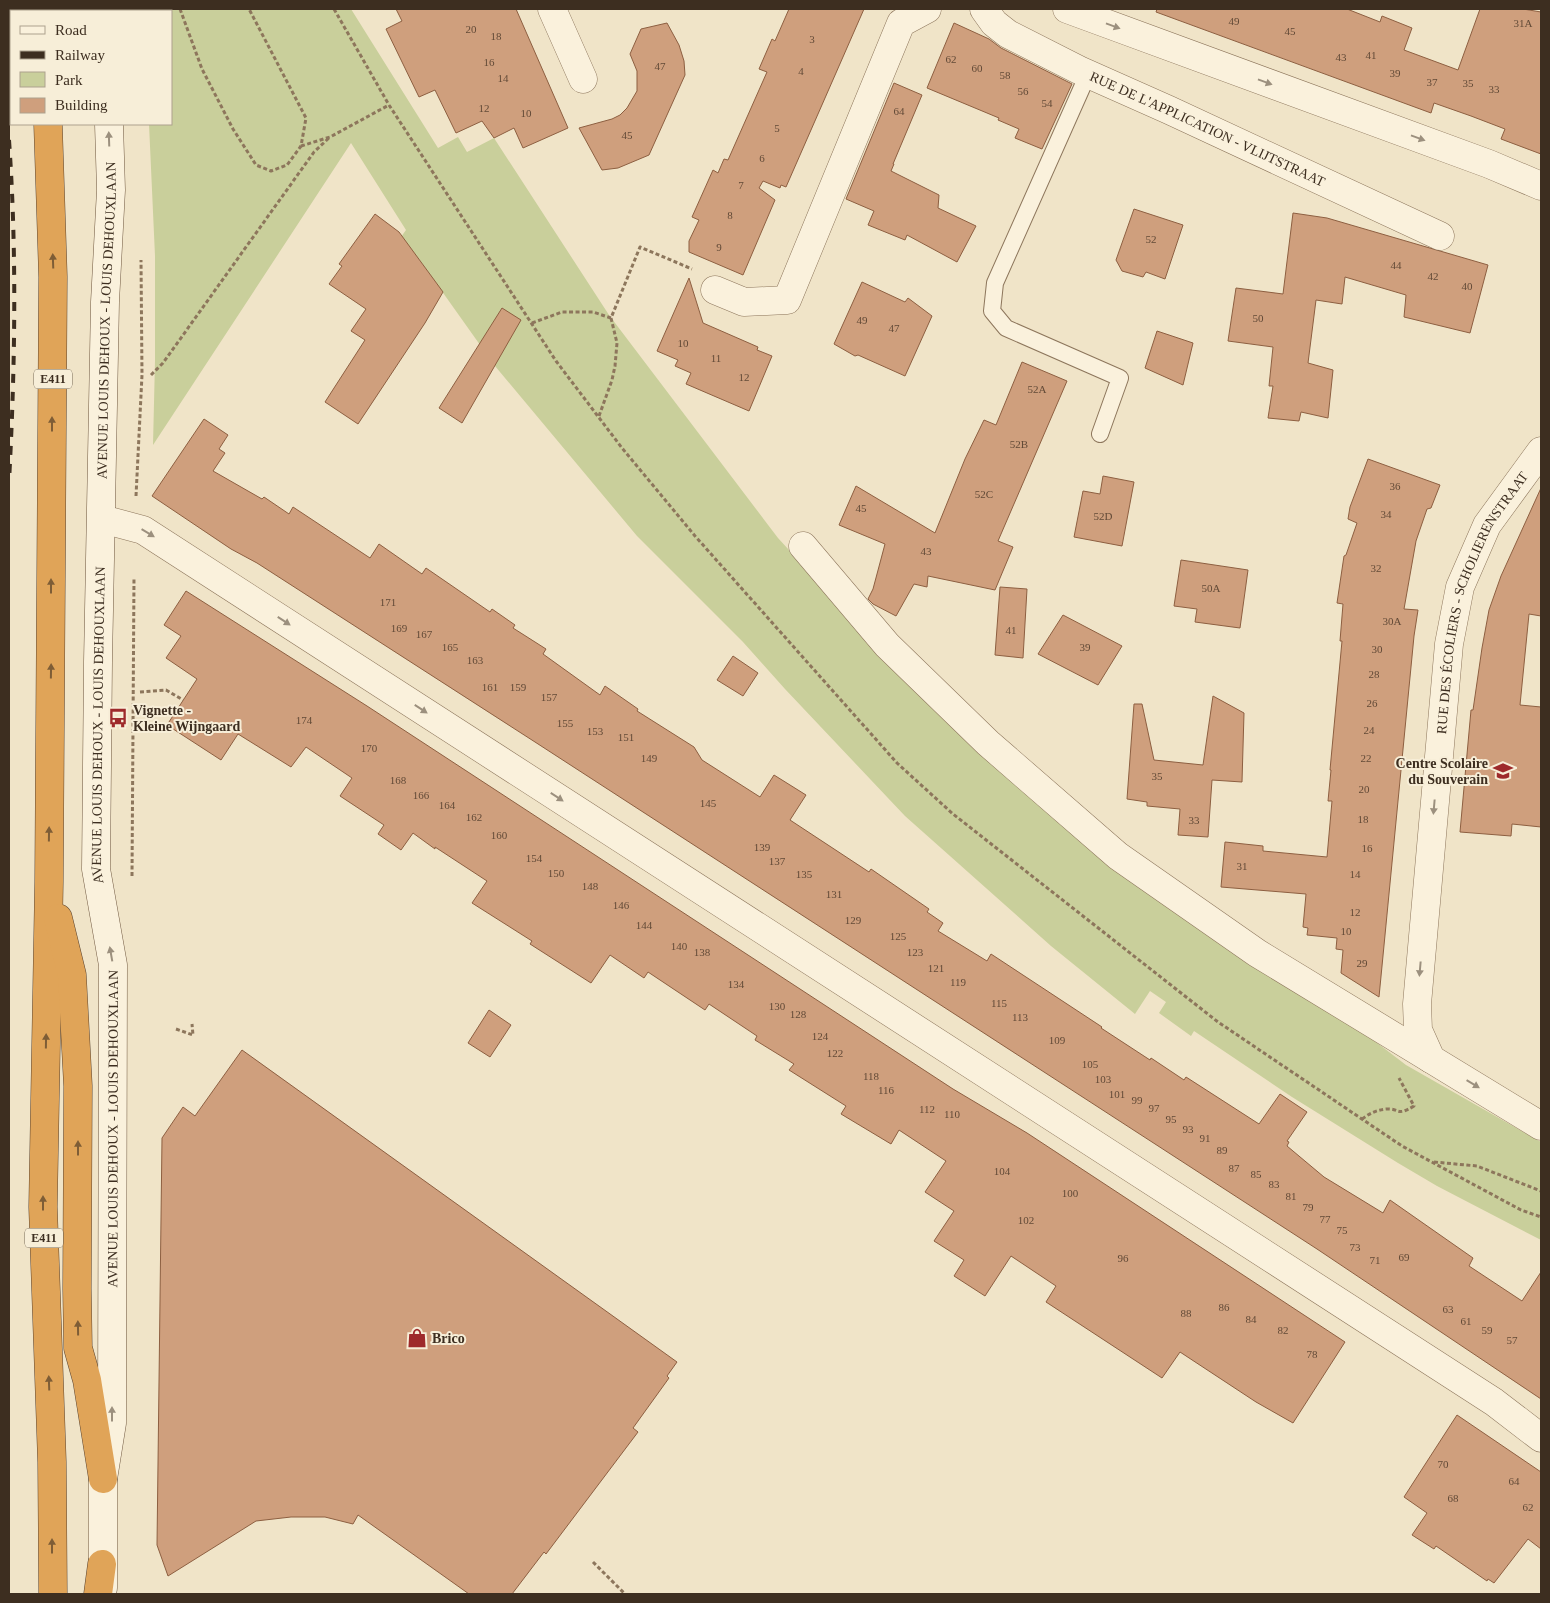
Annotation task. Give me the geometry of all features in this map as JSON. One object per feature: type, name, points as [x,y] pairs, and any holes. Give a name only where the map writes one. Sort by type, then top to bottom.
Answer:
[{"type":"highway","name":"E411","points":[[48,125],[53,277],[49,882],[43,1207],[52,1462],[52,1594]]},
{"type":"highway","points":[[49,882],[72,975],[78,1086],[78,1348],[87,1380],[103,1480]]},
{"type":"highway","points":[[98,1594],[102,1564]]},
{"type":"street","points":[[552,9],[583,79]]},
{"type":"street","points":[[715,290],[744,302],[787,300],[901,23],[928,9]]},
{"type":"street","name":"RUE DE L'APPLICATION - VLIJTSTRAAT","points":[[984,9],[994,23],[1008,34],[1088,74],[1440,236]]},
{"type":"street","points":[[1067,9],[1490,164],[1541,186]]},
{"type":"street","name":"AVENUE LOUIS DEHOUX - LOUIS DEHOUXLAAN","points":[[103,1594],[103,1480],[112,1423],[113,965],[96,870],[105,302],[111,190],[109,125]]},
{"type":"street","name":"RUE DES ÉCOLIERS - SCHOLIERENSTRAAT","points":[[1431,1059],[1418,1030],[1417,1004],[1449,644],[1460,587],[1487,525],[1541,451]]},
{"type":"street","points":[[102,520],[134,526],[143,530],[1494,1402],[1541,1438]]},
{"type":"street","points":[[803,546],[887,645],[988,743],[1118,856],[1257,953],[1541,1126]]},
{"type":"lane","points":[[1088,74],[995,283],[992,311],[1006,328],[1120,378],[1100,434]]},
{"type":"path","points":[[180,9],[202,69],[233,129],[256,164],[271,171],[287,165],[301,146],[306,118],[250,9]]},
{"type":"path","points":[[301,146],[330,137],[389,105]]},
{"type":"path","points":[[151,376],[163,364],[314,152],[330,137]]},
{"type":"path","points":[[599,416],[615,366],[616,343],[611,318],[640,247],[713,278],[715,290]]},
{"type":"path","points":[[134,526],[142,375],[141,257]]},
{"type":"path","points":[[532,323],[562,312],[593,312],[611,318]]},
{"type":"path","points":[[140,692],[166,690],[183,700]]},
{"type":"path","points":[[176,1029],[193,1035],[192,1024]]},
{"type":"path","points":[[1362,1119],[1371,1113],[1388,1109],[1405,1112],[1414,1106],[1396,1072]]},
{"type":"path","points":[[1430,1161],[1477,1166],[1541,1191]]},
{"type":"path","points":[[593,1562],[625,1594]]},
{"type":"green space","points":[[351,9],[438,148],[458,137],[467,152],[494,138],[609,315],[778,538],[876,645],[944,712],[1406,1065],[1541,1142],[1541,1240],[1437,1186],[1398,1163],[1292,1097],[1194,1031],[1191,1036],[1159,1013],[1166,1002],[1150,991],[1135,1014],[1051,946],[905,816],[743,642],[637,536],[495,366],[419,259],[396,244],[406,230],[351,143],[153,445],[155,256],[149,125],[172,125],[172,10],[138,10]]},
{"type":"building","points":[[396,9],[516,9],[568,128],[523,148],[514,128],[494,138],[482,121],[456,133],[435,90],[419,97],[386,29],[402,21]]},
{"type":"building","points":[[789,9],[864,9],[786,187],[781,185],[780,188],[763,181],[759,188],[775,200],[743,275],[689,252],[689,241],[699,220],[692,217],[713,170],[718,173],[724,159],[728,160],[767,72],[759,69],[772,39],[775,41]]},
{"type":"building","points":[[1157,9],[1347,9],[1380,22],[1382,16],[1412,28],[1404,50],[1458,70],[1480,9],[1523,9],[1541,12],[1541,154],[1501,139],[1505,129],[1471,116],[1434,103],[1431,113],[1156,12]]},
{"type":"building","points":[[667,23],[679,45],[684,61],[685,75],[649,155],[618,168],[602,170],[579,128],[612,119],[620,115],[627,108],[637,91],[637,71],[630,54],[641,29]]},
{"type":"building","points":[[954,23],[989,39],[1001,48],[1072,84],[1042,149],[1015,138],[1019,129],[998,120],[999,118],[927,88]]},
{"type":"building","points":[[894,83],[922,95],[891,171],[939,195],[938,208],[976,226],[957,262],[907,235],[905,240],[868,225],[874,211],[846,199]]},
{"type":"building","points":[[1134,209],[1183,225],[1165,279],[1146,272],[1143,277],[1122,271],[1116,260]]},
{"type":"building","points":[[1293,213],[1327,218],[1488,265],[1470,333],[1404,317],[1406,295],[1345,277],[1342,304],[1316,300],[1308,363],[1333,370],[1328,418],[1301,412],[1299,421],[1268,418],[1273,386],[1269,386],[1273,347],[1228,341],[1236,288],[1283,294]]},
{"type":"building","points":[[375,214],[399,232],[443,292],[425,323],[358,424],[325,402],[365,340],[351,331],[366,309],[329,284],[342,266],[339,264]]},
{"type":"building","points":[[689,278],[703,323],[758,347],[757,350],[772,356],[749,411],[686,384],[691,373],[675,366],[678,360],[657,351]]},
{"type":"building","points":[[862,282],[905,302],[908,298],[932,316],[905,376],[858,355],[855,356],[834,344]]},
{"type":"building","points":[[502,308],[521,320],[462,423],[439,408]]},
{"type":"building","points":[[1157,331],[1193,343],[1183,385],[1145,368]]},
{"type":"building","points":[[1022,362],[1067,381],[998,541],[1013,547],[995,590],[928,576],[927,587],[914,584],[896,616],[873,604],[868,599],[873,589],[885,544],[839,525],[856,486],[935,533],[965,459],[984,420],[996,425]]},
{"type":"building","points":[[204,419],[228,435],[219,449],[225,453],[213,471],[262,499],[264,497],[289,514],[293,507],[370,558],[379,544],[422,574],[426,568],[490,612],[492,609],[515,625],[513,628],[546,649],[543,654],[600,695],[605,686],[638,709],[637,711],[694,747],[702,760],[760,797],[774,775],[806,795],[790,820],[869,872],[871,869],[929,909],[927,912],[943,923],[938,931],[987,961],[991,954],[1150,1060],[1151,1058],[1184,1080],[1186,1077],[1259,1124],[1280,1094],[1307,1112],[1287,1141],[1289,1142],[1287,1146],[1324,1177],[1383,1213],[1390,1200],[1473,1258],[1469,1266],[1522,1301],[1541,1272],[1541,1399],[1317,1249],[535,742],[257,563],[231,549],[152,496]]},
{"type":"building","points":[[1368,459],[1440,485],[1431,508],[1427,509],[1416,541],[1404,609],[1418,610],[1379,997],[1341,973],[1343,950],[1336,949],[1337,938],[1307,935],[1308,928],[1303,927],[1306,894],[1221,887],[1225,842],[1263,846],[1263,851],[1327,857],[1332,801],[1328,801],[1330,770],[1342,641],[1340,641],[1343,604],[1337,603],[1344,556],[1357,523],[1348,519],[1350,507]]},
{"type":"building","points":[[1103,476],[1134,482],[1122,546],[1074,537],[1083,491],[1100,494]]},
{"type":"building","points":[[1541,488],[1541,616],[1529,614],[1520,705],[1541,707],[1541,827],[1512,824],[1511,836],[1460,832],[1471,710],[1473,710],[1489,610],[1501,576]]},
{"type":"building","points":[[1181,560],[1248,570],[1240,628],[1195,622],[1197,609],[1174,606]]},
{"type":"building","points":[[1000,587],[1027,589],[1023,658],[995,655]]},
{"type":"building","points":[[186,591],[367,706],[953,1089],[1027,1133],[1345,1342],[1293,1423],[1256,1402],[1180,1352],[1162,1378],[1046,1302],[1056,1286],[1011,1256],[985,1296],[954,1276],[964,1260],[934,1241],[954,1211],[925,1192],[946,1161],[899,1130],[891,1144],[841,1114],[846,1106],[789,1070],[794,1064],[755,1040],[757,1036],[709,1004],[705,1010],[648,972],[644,978],[610,955],[591,983],[530,944],[532,941],[472,903],[487,881],[413,833],[401,850],[378,834],[384,825],[340,796],[352,778],[306,747],[291,767],[238,734],[221,760],[167,725],[197,679],[166,658],[181,636],[164,625]]},
{"type":"building","points":[[1063,615],[1122,646],[1098,685],[1038,654]]},
{"type":"building","points":[[733,656],[758,673],[743,696],[717,680]]},
{"type":"building","points":[[1213,696],[1244,713],[1242,782],[1212,780],[1208,837],[1178,835],[1180,809],[1147,806],[1147,802],[1127,799],[1134,704],[1142,704],[1154,760],[1203,765]]},
{"type":"building","points":[[489,1010],[511,1025],[490,1057],[468,1043]]},
{"type":"building","name":"Brico","points":[[242,1050],[677,1362],[667,1376],[669,1378],[633,1428],[638,1432],[546,1554],[544,1552],[512,1594],[469,1594],[358,1515],[353,1524],[325,1517],[291,1517],[256,1521],[168,1576],[157,1545],[162,1138],[183,1107],[195,1116]]},
{"type":"building","points":[[1457,1415],[1541,1472],[1541,1549],[1528,1539],[1494,1583],[1488,1579],[1487,1581],[1436,1546],[1434,1549],[1412,1535],[1427,1513],[1404,1497]]},
{"type":"railway","points":[[9,140],[12,183],[14,311],[9,482]]},
{"type":"place","name":"Vignette - Kleine Wijngaard","points":[[118,718]]},
{"type":"place","name":"Centre Scolaire du Souverain","points":[[1503,771]]},
{"type":"place","name":"Brico","points":[[417,1338]]}]
